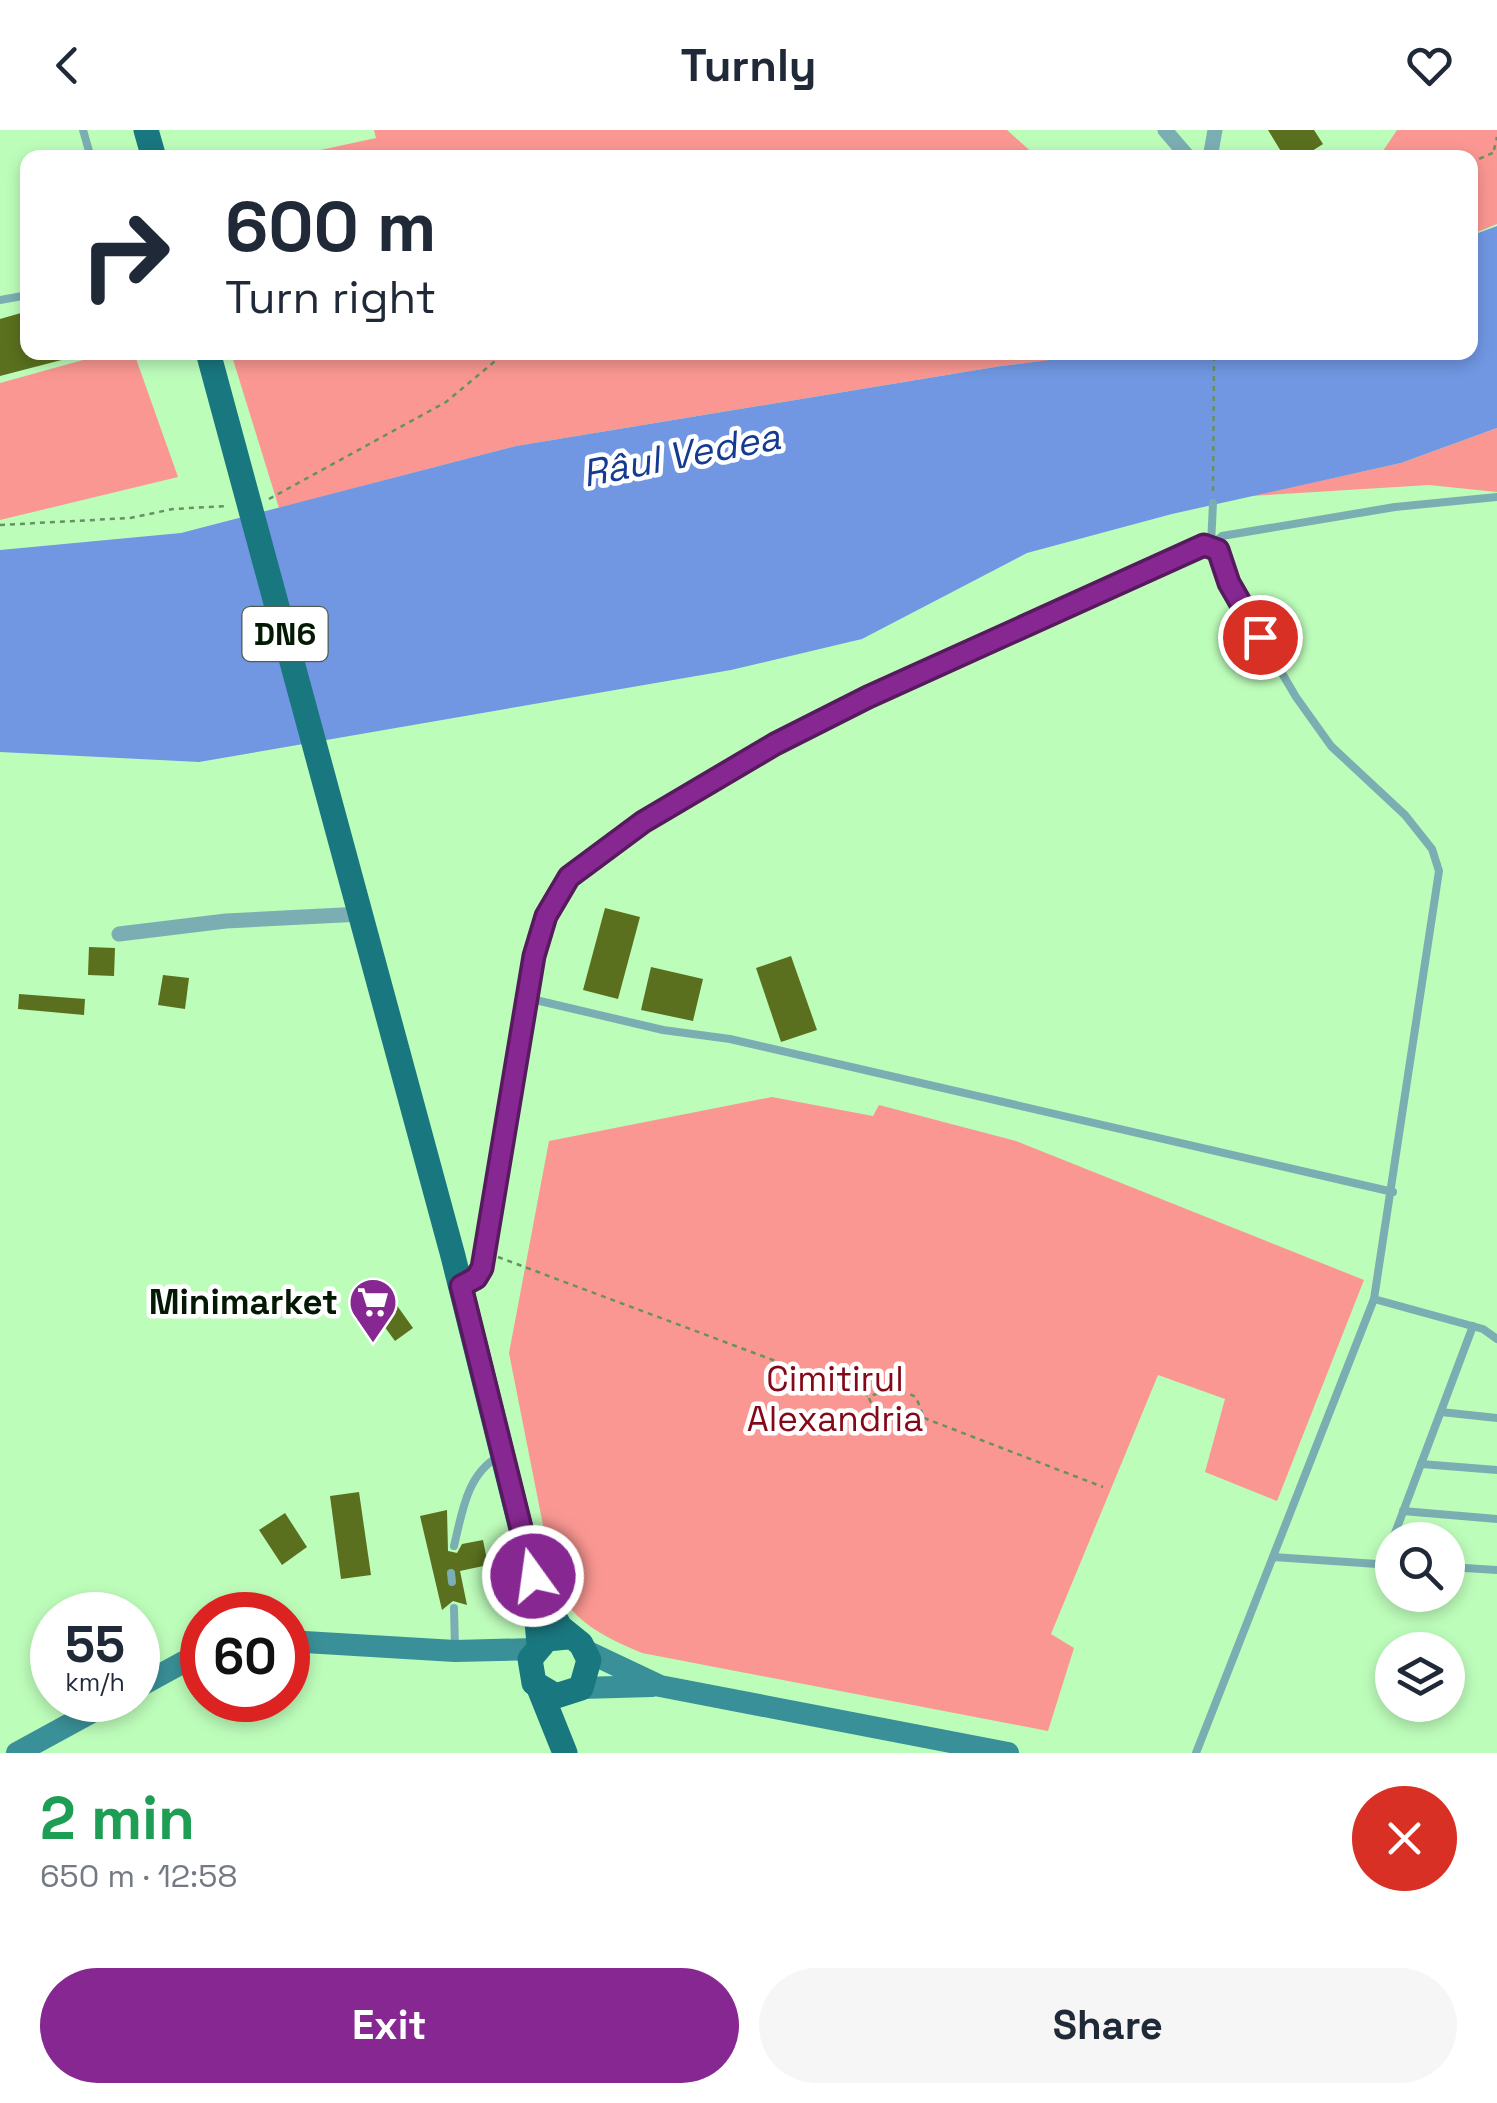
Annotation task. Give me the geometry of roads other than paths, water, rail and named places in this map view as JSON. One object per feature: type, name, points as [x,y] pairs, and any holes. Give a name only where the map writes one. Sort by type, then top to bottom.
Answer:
[{"type":"main road","name":"DN6","points":[[210,360],[461,1286],[533,1576],[536,1663],[566,1753]]},
{"type":"main road","name":"DN6","points":[[533,1576],[590,1670],[578,1690],[566,1753]]},
{"type":"main road","points":[[536,1663],[557,1636],[660,1686]]},
{"type":"main road","points":[[310,1642],[464,1651],[536,1663],[556,1696],[578,1690],[660,1686],[1008,1753]]},
{"type":"main road","points":[[17,1753],[74,1722]]},
{"type":"street","points":[[1165,130],[1182,150]]},
{"type":"street","points":[[119,934],[226,922],[362,914]]},
{"type":"lane","points":[[461,1286],[476,1278],[485,1253],[527,998],[546,916],[569,877],[643,822],[775,744],[868,697],[1184,552],[1211,546],[1222,536],[1395,507],[1497,496]]},
{"type":"lane","points":[[1211,546],[1213,504]]},
{"type":"lane","points":[[1196,1753],[1374,1299],[1394,1192],[1439,871],[1432,850],[1405,814],[1332,746],[1296,697],[1229,583],[1218,550],[1211,546]]},
{"type":"lane","points":[[527,998],[662,1030],[730,1038],[1394,1192]]},
{"type":"lane","points":[[1374,1299],[1474,1326],[1497,1339]]},
{"type":"lane","points":[[1400,1522],[1474,1326]]},
{"type":"lane","points":[[1440,1412],[1497,1418]]},
{"type":"lane","points":[[454,1546],[465,1501],[481,1466],[502,1455]]},
{"type":"lane","points":[[1421,1464],[1497,1470]]},
{"type":"lane","points":[[1403,1511],[1497,1519]]},
{"type":"lane","points":[[1273,1558],[1375,1564]]},
{"type":"lane","points":[[1465,1569],[1497,1570]]},
{"type":"lane","points":[[454,1608],[464,1651]]},
{"type":"water","name":"Râul Vedea","points":[[1497,226],[1497,428],[1401,463],[1172,514],[1027,553],[862,639],[731,670],[199,762],[0,752],[0,550],[181,533],[516,446],[1001,366],[1049,360],[1478,360],[1478,233]]},
{"type":"place","name":"Minimarket","points":[[373,1344]]},
{"type":"park label","name":"Cimitirul Alexandria","points":[[835,1399]]}]
